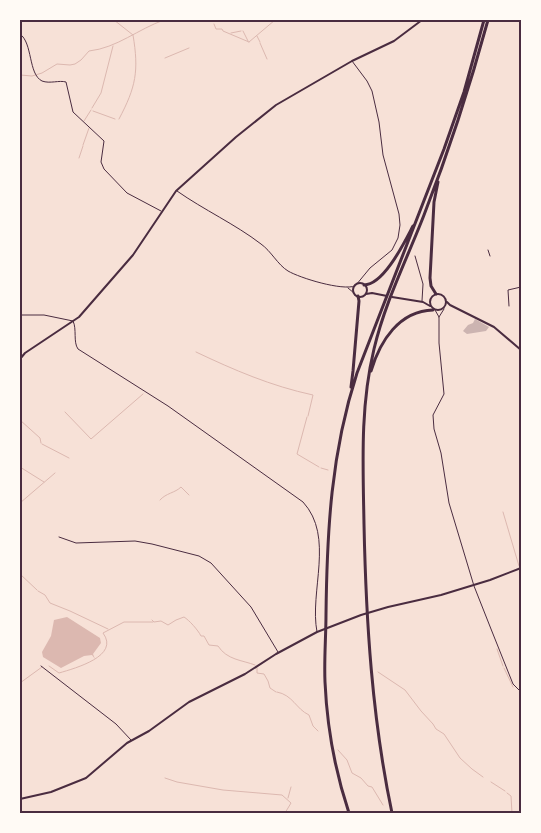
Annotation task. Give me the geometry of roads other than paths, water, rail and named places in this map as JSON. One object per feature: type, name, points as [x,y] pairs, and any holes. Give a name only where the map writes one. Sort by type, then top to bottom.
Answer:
[{"type":"highway","points":[[392,813],[376,722],[367,622],[362,447],[365,396],[371,362],[381,325],[440,172],[462,109],[486,20]]},
{"type":"highway","points":[[347,408],[368,343],[424,202],[461,101],[486,20]]},
{"type":"highway","points":[[436,294],[431,286],[430,278],[434,202],[440,172]]},
{"type":"highway","points":[[365,286],[372,283],[395,259],[424,202]]},
{"type":"highway","points":[[349,813],[340,781],[329,727],[325,682],[325,635],[330,506],[336,459],[354,371],[359,301],[356,295]]},
{"type":"highway","points":[[365,396],[377,352],[388,333],[409,316],[434,310]]},
{"type":"street","points":[[20,359],[25,353],[74,322],[132,255],[176,190],[236,137],[276,105],[352,60],[394,40],[422,20]]},
{"type":"street","points":[[20,34],[25,40],[36,74],[44,82],[63,81],[67,83],[74,113],[105,142],[102,160],[103,168],[127,193],[161,212]]},
{"type":"street","points":[[348,288],[362,280],[370,268],[392,250],[398,238],[400,222],[382,151],[380,127],[372,91],[352,60]]},
{"type":"street","points":[[176,190],[207,212],[262,244],[289,271],[315,281],[348,288],[356,295],[362,296],[372,293],[422,302],[430,306],[439,317]]},
{"type":"street","points":[[488,250],[490,256]]},
{"type":"street","points":[[415,256],[423,284],[422,302]]},
{"type":"street","points":[[362,280],[372,293]]},
{"type":"street","points":[[356,285],[365,286]]},
{"type":"street","points":[[356,285],[356,295]]},
{"type":"street","points":[[365,286],[366,294]]},
{"type":"street","points":[[508,306],[508,290],[521,287]]},
{"type":"street","points":[[422,302],[436,294],[442,295],[450,306],[490,324],[521,350]]},
{"type":"street","points":[[430,299],[430,306]]},
{"type":"street","points":[[446,302],[445,308],[439,317],[439,343],[444,394],[433,415],[434,428],[441,453],[449,503],[475,585],[513,684],[521,692]]},
{"type":"street","points":[[434,310],[439,311],[450,306]]},
{"type":"street","points":[[20,315],[46,316],[74,322]]},
{"type":"street","points":[[74,322],[76,346],[78,349],[168,406],[299,498],[308,508],[318,535],[317,632]]},
{"type":"street","points":[[59,537],[83,544],[135,542],[152,544],[178,549],[205,558],[251,607],[278,653]]},
{"type":"street","points":[[20,799],[52,792],[86,778],[132,740],[149,731],[189,702],[245,674],[278,653],[317,632],[368,613],[441,596],[521,568]]},
{"type":"street","points":[[41,666],[116,724],[132,740]]},
{"type":"waterway","points":[[81,20],[85,20]]},
{"type":"waterway","points":[[114,20],[133,35],[136,59],[135,78],[119,119]]},
{"type":"waterway","points":[[20,75],[32,76],[42,73],[57,64],[75,64],[89,51],[109,46],[164,20]]},
{"type":"waterway","points":[[249,42],[275,20]]},
{"type":"waterway","points":[[214,24],[216,29],[222,29],[249,42]]},
{"type":"waterway","points":[[231,33],[241,31]]},
{"type":"waterway","points":[[243,31],[248,41]]},
{"type":"waterway","points":[[257,36],[260,42]]},
{"type":"waterway","points":[[260,43],[267,59]]},
{"type":"waterway","points":[[92,108],[101,93],[113,46]]},
{"type":"waterway","points":[[165,58],[189,48]]},
{"type":"waterway","points":[[84,121],[91,110]]},
{"type":"waterway","points":[[93,111],[115,119]]},
{"type":"waterway","points":[[83,145],[89,128]]},
{"type":"waterway","points":[[79,158],[83,146]]},
{"type":"waterway","points":[[196,352],[253,377],[313,395],[308,416]]},
{"type":"waterway","points":[[65,412],[91,439],[143,394]]},
{"type":"waterway","points":[[307,417],[297,454],[319,467]]},
{"type":"waterway","points":[[20,420],[40,438],[41,443]]},
{"type":"waterway","points":[[42,444],[69,458]]},
{"type":"waterway","points":[[20,467],[44,482]]},
{"type":"waterway","points":[[321,468],[328,470]]},
{"type":"waterway","points":[[20,503],[55,473]]},
{"type":"waterway","points":[[160,500],[181,487],[189,495]]},
{"type":"waterway","points":[[503,512],[519,566],[521,565]]},
{"type":"waterway","points":[[20,574],[37,590]]},
{"type":"waterway","points":[[38,591],[45,595],[50,603],[108,629]]},
{"type":"waterway","points":[[152,620],[154,622],[161,621],[168,625],[184,617],[201,636],[204,636],[209,645],[218,646],[230,657],[255,665]]},
{"type":"waterway","points":[[49,666],[59,673],[85,664],[94,660],[106,648],[107,641],[103,633],[124,622],[153,622]]},
{"type":"waterway","points":[[497,649],[503,666]]},
{"type":"waterway","points":[[20,683],[42,667]]},
{"type":"waterway","points":[[257,668],[257,673],[264,674],[270,688],[276,692]]},
{"type":"waterway","points":[[504,668],[513,687]]},
{"type":"waterway","points":[[378,672],[405,690],[436,729],[444,734],[460,758],[483,777]]},
{"type":"waterway","points":[[277,692],[287,696],[309,715],[313,726],[318,731]]},
{"type":"waterway","points":[[338,750],[347,760],[352,773],[372,787],[383,805]]},
{"type":"waterway","points":[[165,778],[223,790],[282,795],[291,803],[285,813]]},
{"type":"waterway","points":[[491,782],[505,791]]},
{"type":"waterway","points":[[288,798],[291,787]]},
{"type":"waterway","points":[[507,793],[511,796],[512,813]]}]
